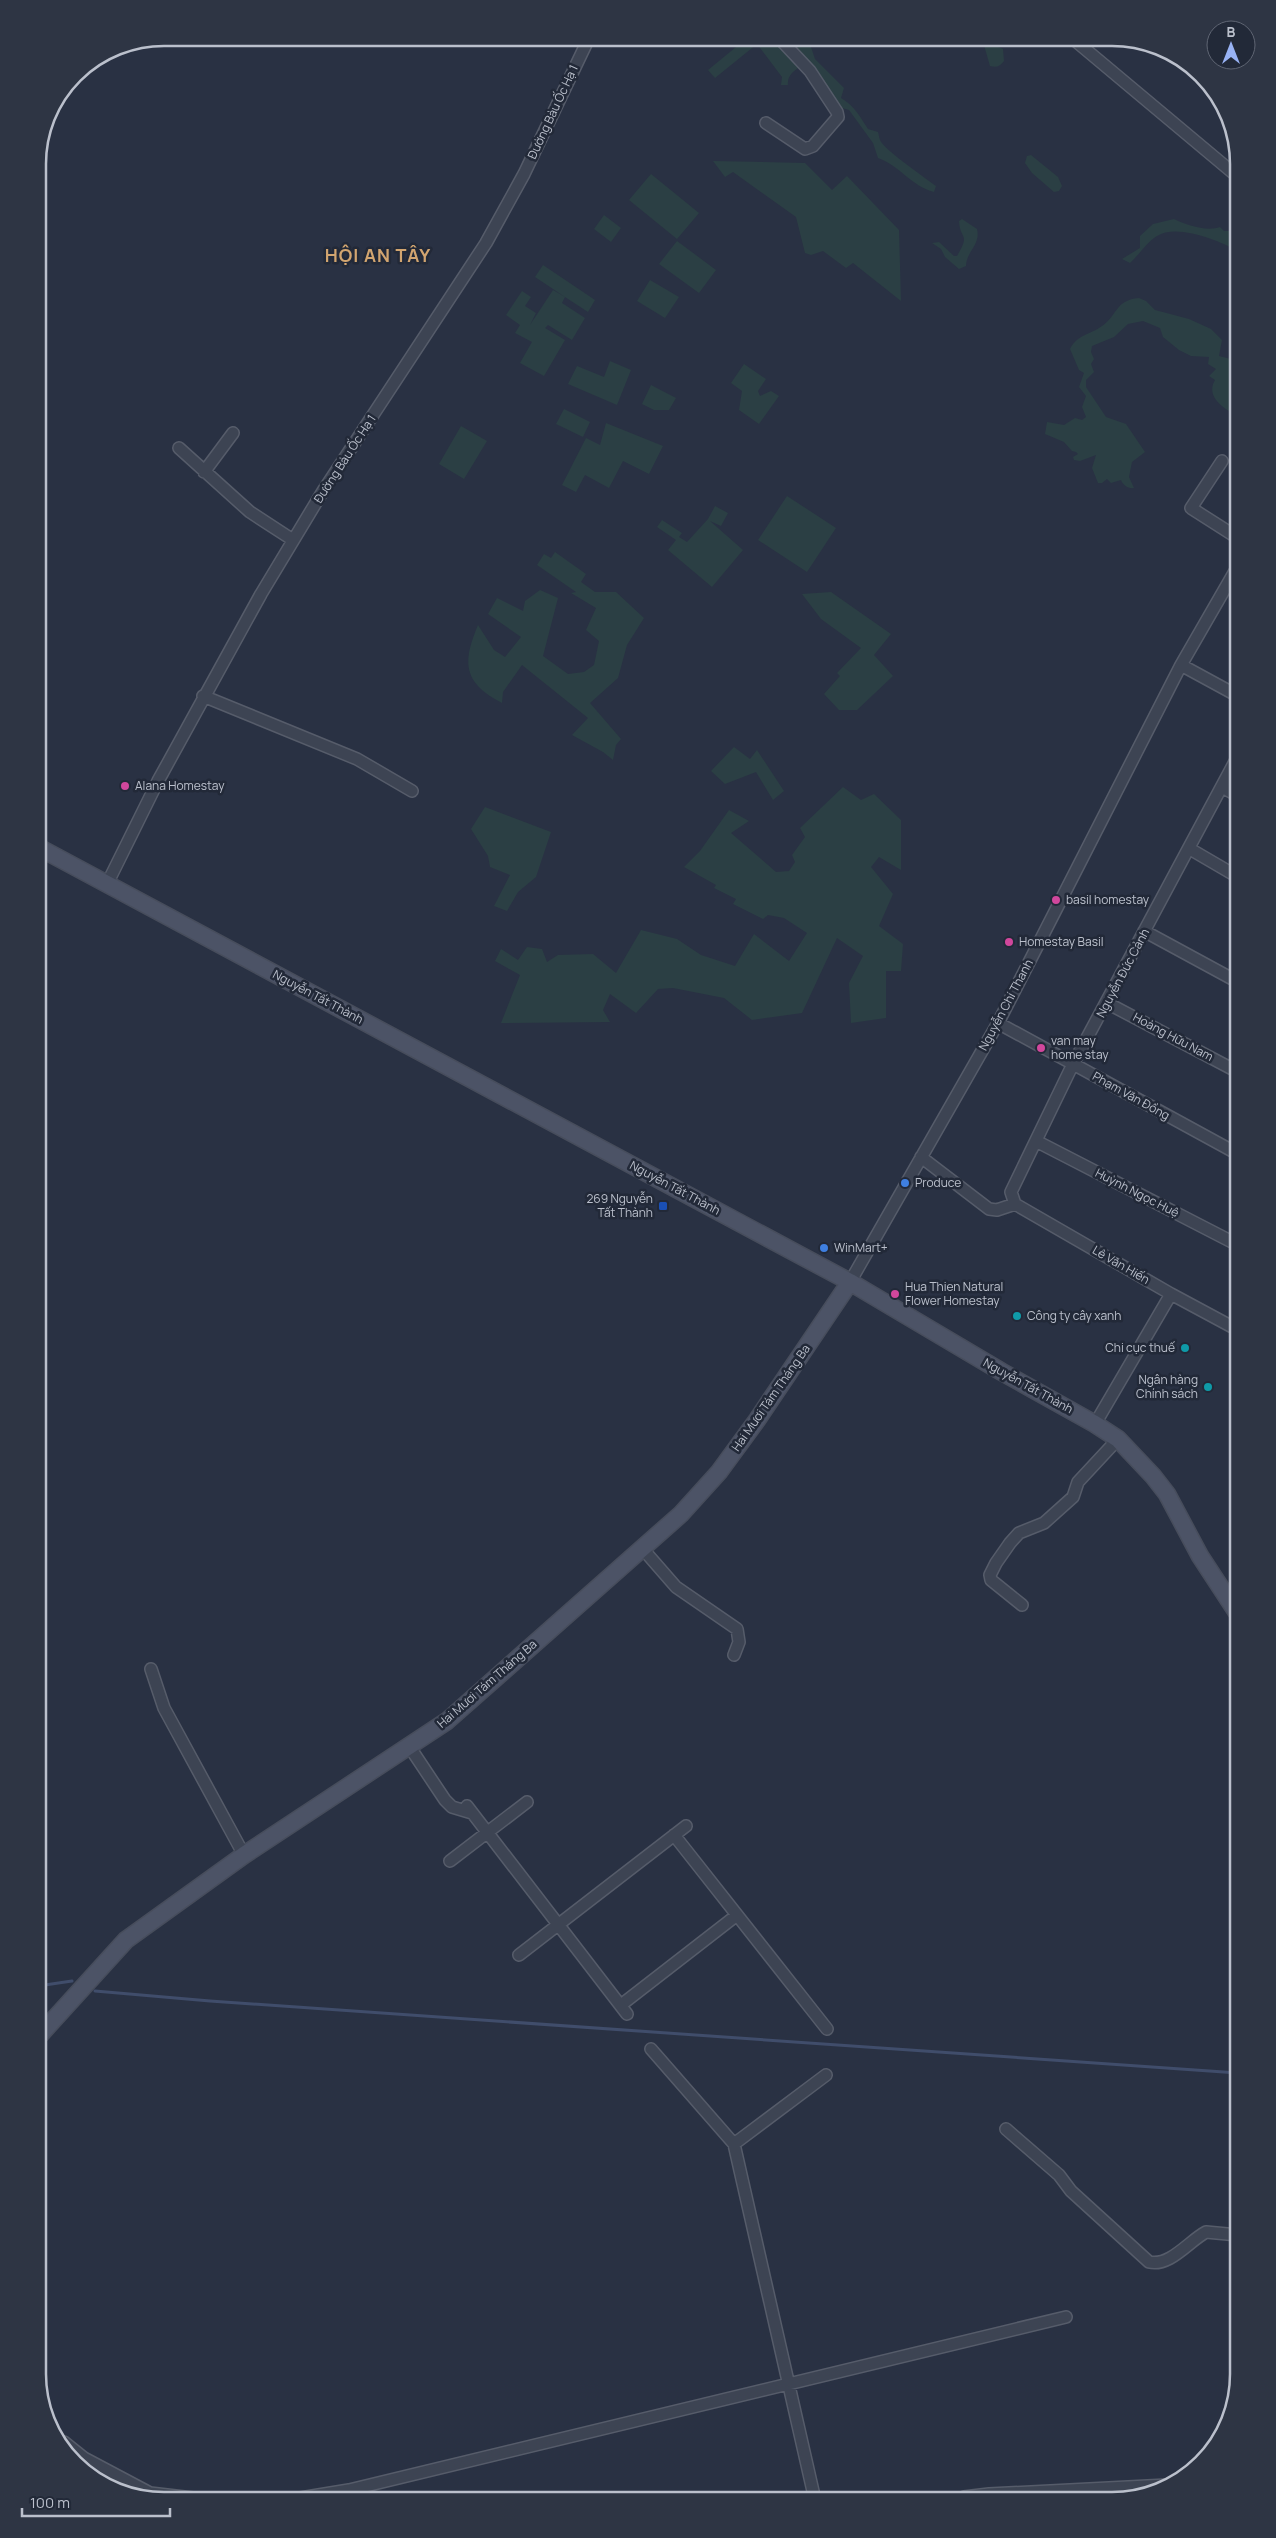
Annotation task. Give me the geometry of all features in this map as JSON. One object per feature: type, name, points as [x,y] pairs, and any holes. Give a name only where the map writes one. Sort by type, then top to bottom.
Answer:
[{"type":"main road","name":"Nguyễn Tất Thành","points":[[47,851],[850,1282],[1002,1372],[1095,1424],[1118,1439],[1143,1463],[1167,1494],[1200,1556],[1230,1602]]},
{"type":"main road","name":"Hai Mươi Tám Tháng Ba","points":[[46,2028],[126,1940],[244,1855],[447,1721],[681,1514],[720,1472],[850,1282]]},
{"type":"street","name":"Đường Bàu Ốc Hạ 1","points":[[107,884],[203,696],[293,540],[322,491],[486,243],[524,174],[585,47]]},
{"type":"street","points":[[766,123],[805,149],[813,146],[838,118],[837,112],[810,71],[787,47]]},
{"type":"street","points":[[1083,47],[1230,170]]},
{"type":"street","points":[[204,472],[233,433]]},
{"type":"street","points":[[179,448],[250,512],[293,540]]},
{"type":"street","points":[[1222,461],[1191,508],[1230,533]]},
{"type":"street","name":"Nguyễn Chí Thanh","points":[[850,1282],[998,1023],[1182,665],[1230,585]]},
{"type":"street","points":[[1182,665],[1230,692]]},
{"type":"street","points":[[203,696],[357,759],[412,791]]},
{"type":"street","name":"Nguyễn Đức Cảnh","points":[[1015,1204],[1011,1192],[1074,1064],[1230,772]]},
{"type":"street","points":[[1222,787],[1230,792]]},
{"type":"street","points":[[1190,849],[1230,872]]},
{"type":"street","points":[[1144,931],[1230,978]]},
{"type":"street","name":"Hoàng Hữu Nam","points":[[1107,1003],[1230,1068]]},
{"type":"street","name":"Phạm Văn Đồng","points":[[998,1023],[1230,1150]]},
{"type":"street","name":"Huỳnh Ngọc Huệ","points":[[1036,1141],[1230,1241]]},
{"type":"street","points":[[921,1157],[989,1209],[997,1210],[1015,1204]]},
{"type":"street","name":"Lê Văn Hiến","points":[[1015,1204],[1230,1326]]},
{"type":"street","points":[[1095,1424],[1171,1294]]},
{"type":"street","points":[[1022,1605],[991,1580],[990,1575],[1000,1555],[1020,1533],[1044,1523],[1073,1497],[1078,1482],[1118,1439]]},
{"type":"street","points":[[642,1548],[676,1586],[737,1629],[739,1642],[734,1655]]},
{"type":"street","points":[[151,1669],[164,1708],[244,1855]]},
{"type":"street","points":[[409,1746],[446,1800],[452,1806],[469,1810],[487,1832],[624,2009],[738,1915]]},
{"type":"street","points":[[450,1861],[527,1802]]},
{"type":"street","points":[[519,1955],[686,1826]]},
{"type":"street","points":[[674,1835],[827,2029]]},
{"type":"street","points":[[651,2049],[734,2144],[813,2492]]},
{"type":"street","points":[[734,2144],[826,2075]]},
{"type":"street","points":[[1006,2129],[1059,2175],[1071,2190],[1149,2262],[1162,2261],[1182,2250],[1206,2232],[1230,2234]]},
{"type":"street","points":[[339,2491],[1066,2317]]},
{"type":"street","points":[[78,2453],[140,2489]]},
{"type":"street","points":[[1030,2492],[1148,2486]]},
{"type":"green space","points":[[736,47],[753,47],[715,78],[708,70]]},
{"type":"green space","points":[[759,47],[811,47],[815,59],[844,88],[841,98],[854,108],[868,129],[878,132],[880,140],[889,150],[936,186],[934,192],[919,185],[892,165],[878,158],[873,143],[849,110],[839,107],[801,66],[790,76],[788,85],[781,85],[782,77]]},
{"type":"green space","points":[[985,47],[999,47],[1003,49],[1004,61],[995,67],[990,66]]},
{"type":"green space","points":[[1031,155],[1058,177],[1062,186],[1059,191],[1054,192],[1032,173],[1025,163],[1027,156]]},
{"type":"green space","points":[[713,161],[805,163],[832,190],[847,176],[899,230],[901,301],[853,263],[846,268],[823,251],[811,255],[805,253],[796,217],[733,172],[725,177]]},
{"type":"green space","points":[[651,174],[699,213],[677,239],[629,200]]},
{"type":"green space","points":[[604,215],[621,228],[611,242],[594,229]]},
{"type":"green space","points":[[962,219],[977,229],[978,235],[966,266],[959,269],[945,257],[941,249],[932,243],[939,242],[954,256],[957,256],[964,240],[959,221]]},
{"type":"green space","points":[[1174,219],[1203,228],[1220,227],[1224,231],[1230,231],[1230,247],[1210,238],[1176,231],[1157,236],[1130,263],[1122,259],[1140,248],[1140,236],[1153,224]]},
{"type":"green space","points":[[677,241],[716,270],[699,293],[659,264]]},
{"type":"green space","points":[[543,265],[595,300],[588,312],[535,277]]},
{"type":"green space","points":[[650,280],[679,297],[665,318],[637,301]]},
{"type":"green space","points":[[553,290],[565,297],[562,303],[585,318],[572,340],[548,325],[545,328],[565,340],[544,376],[520,363],[532,342],[515,333],[520,325],[506,315],[522,291],[531,297],[525,306],[536,313],[530,325]]},
{"type":"green space","points":[[1139,298],[1146,301],[1155,310],[1189,319],[1211,329],[1222,340],[1219,356],[1230,359],[1230,412],[1218,402],[1212,392],[1215,380],[1209,376],[1216,369],[1208,364],[1209,357],[1191,356],[1179,350],[1163,337],[1160,328],[1143,321],[1128,324],[1114,337],[1092,346],[1091,352],[1094,359],[1091,364],[1094,372],[1086,380],[1086,387],[1106,417],[1126,424],[1145,452],[1132,462],[1129,477],[1134,488],[1126,486],[1121,480],[1111,483],[1107,479],[1102,483],[1098,483],[1092,468],[1096,455],[1080,461],[1074,460],[1073,457],[1078,454],[1076,452],[1072,451],[1064,442],[1045,434],[1047,422],[1064,425],[1075,418],[1082,420],[1086,417],[1082,407],[1086,396],[1079,387],[1084,373],[1079,370],[1070,349],[1077,340],[1107,322],[1121,305],[1131,299]]},
{"type":"green space","points":[[610,361],[631,370],[617,405],[568,384],[577,366],[604,377]]},
{"type":"green space","points":[[744,364],[766,379],[758,391],[760,396],[771,391],[779,396],[759,424],[739,410],[742,391],[731,383]]},
{"type":"green space","points":[[651,385],[676,398],[669,410],[654,410],[642,404]]},
{"type":"green space","points":[[564,409],[590,422],[583,437],[556,424]]},
{"type":"green space","points":[[606,423],[663,446],[649,474],[623,461],[609,488],[585,475],[576,492],[562,485],[586,438],[600,445]]},
{"type":"green space","points":[[461,426],[487,441],[464,479],[439,464]]},
{"type":"green space","points":[[787,496],[836,528],[807,572],[758,540]]},
{"type":"green space","points":[[715,506],[728,513],[721,526],[710,521],[743,550],[712,587],[668,550],[676,540],[657,527],[662,520],[682,533],[679,537],[687,542],[708,519]]},
{"type":"green space","points":[[555,552],[586,574],[581,582],[595,592],[616,592],[644,618],[627,645],[618,678],[590,703],[621,739],[616,745],[613,760],[603,752],[572,735],[588,718],[522,665],[503,692],[502,703],[480,688],[473,680],[469,671],[470,650],[478,625],[494,650],[505,657],[521,637],[488,614],[497,598],[523,611],[525,601],[540,590],[558,598],[543,656],[568,674],[584,672],[594,665],[599,641],[586,630],[596,608],[571,593],[576,592],[537,565],[544,554],[551,558]]},
{"type":"green space","points":[[831,592],[891,634],[874,655],[893,676],[857,710],[839,710],[824,694],[840,676],[837,673],[861,648],[821,619],[802,594]]},
{"type":"green space","points":[[734,747],[750,759],[757,750],[784,791],[773,800],[756,772],[725,784],[711,771]]},
{"type":"green space","points":[[843,787],[861,800],[874,794],[901,820],[901,870],[879,857],[871,867],[893,894],[879,926],[903,944],[901,971],[886,971],[886,1018],[851,1023],[849,983],[863,956],[837,938],[802,1013],[752,1020],[724,998],[673,988],[658,989],[636,1013],[610,994],[603,1010],[610,1022],[501,1023],[520,975],[495,961],[501,949],[518,960],[527,947],[542,949],[547,962],[558,955],[593,954],[616,973],[641,930],[677,939],[701,955],[735,966],[754,934],[789,961],[807,933],[784,918],[768,915],[763,919],[733,904],[736,899],[714,888],[716,885],[684,867],[700,851],[729,810],[749,821],[731,833],[776,872],[789,871],[795,862],[792,855],[805,837],[800,828]]},
{"type":"green space","points":[[485,807],[551,832],[536,877],[518,892],[507,911],[494,906],[510,875],[490,867],[488,856],[471,829]]},
{"type":"waterway","points":[[46,1985],[72,1981]]},
{"type":"waterway","points":[[95,1991],[210,2001],[1230,2072]]},
{"type":"place","name":"Alana Homestay","points":[[125,786]]},
{"type":"place","name":"basil homestay","points":[[1056,900]]},
{"type":"place","name":"Homestay Basil","points":[[1009,942]]},
{"type":"place","name":"van may home stay","points":[[1041,1048]]},
{"type":"place","name":"Produce","points":[[905,1183]]},
{"type":"place","name":"269 Nguyễn Tất Thành","points":[[663,1206]]},
{"type":"place","name":"WinMart+","points":[[824,1248]]},
{"type":"place","name":"Hua Thien Natural Flower Homestay","points":[[895,1294]]},
{"type":"place","name":"Công ty cây xanh","points":[[1017,1316]]},
{"type":"place","name":"Chi cục thuế","points":[[1185,1348]]},
{"type":"place","name":"Ngân hàng Chính sách","points":[[1208,1387]]},
{"type":"district","name":"HỘI AN TÂY","points":[[378,256]]}]
